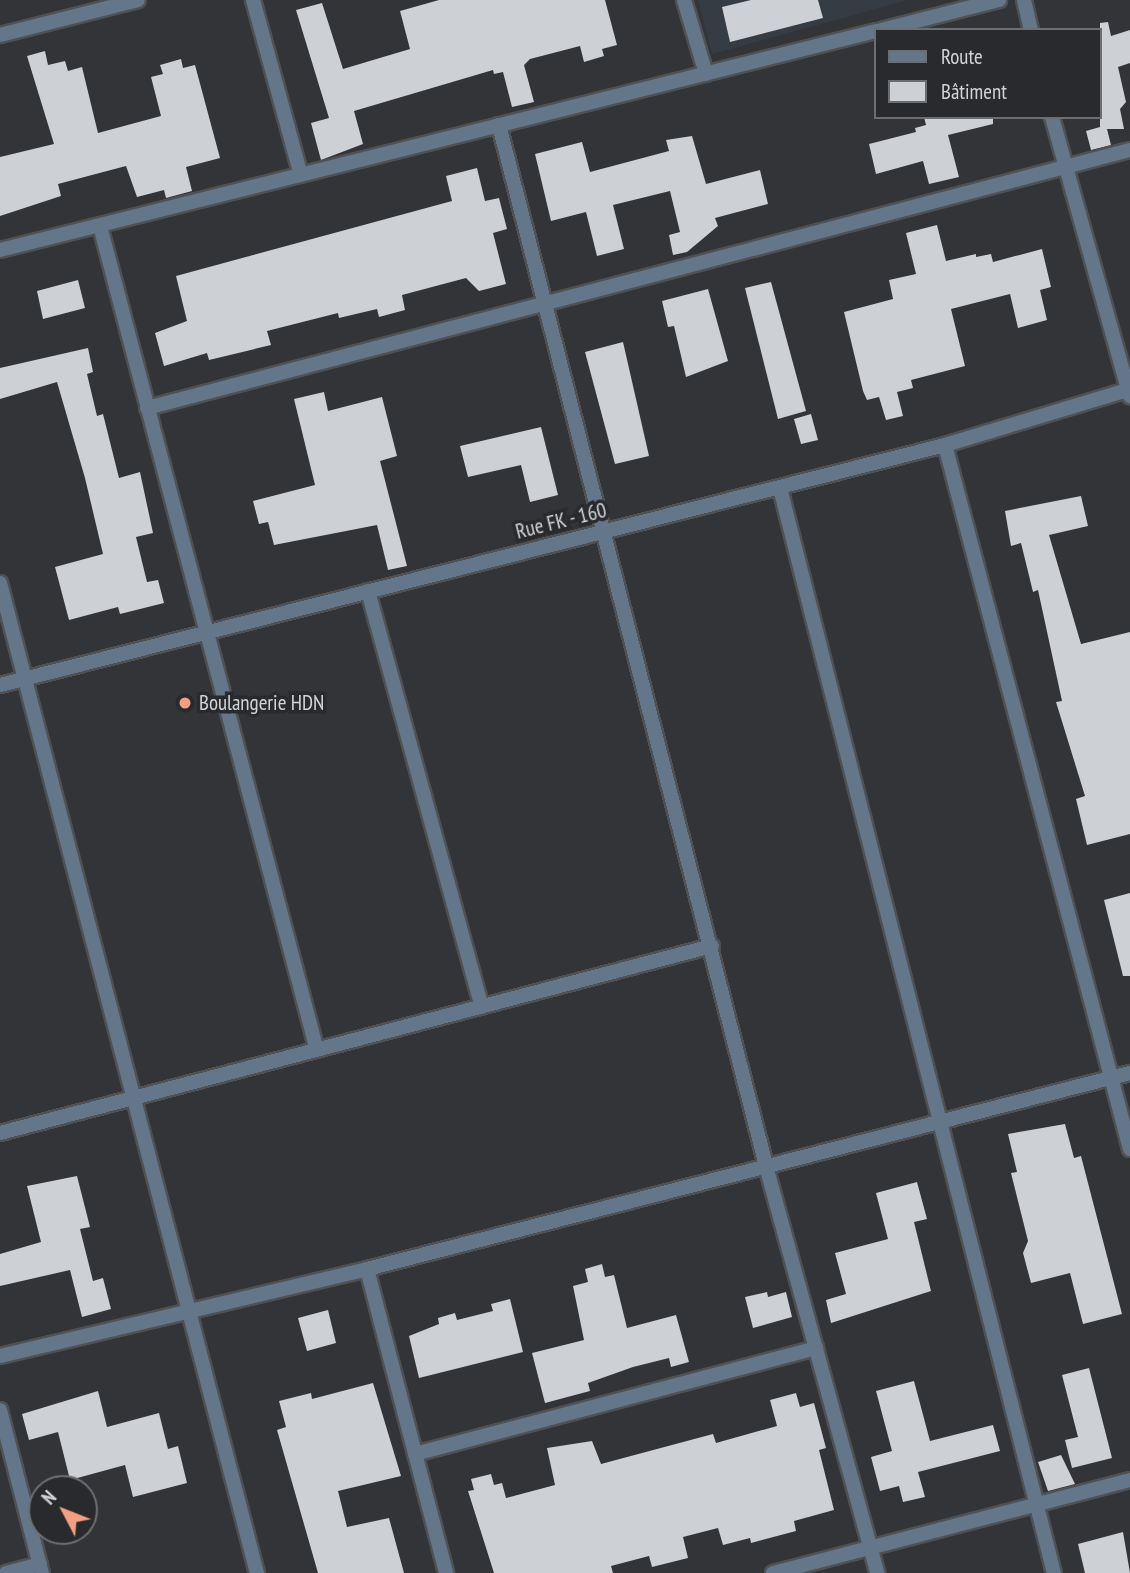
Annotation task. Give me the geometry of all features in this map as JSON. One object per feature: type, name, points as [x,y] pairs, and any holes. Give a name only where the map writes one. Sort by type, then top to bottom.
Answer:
[{"type":"street","points":[[0,36],[138,0]]},
{"type":"street","points":[[253,0],[301,174]]},
{"type":"street","points":[[684,0],[706,74]]},
{"type":"street","points":[[886,28],[999,0]]},
{"type":"street","points":[[1024,0],[1031,28]]},
{"type":"street","points":[[0,250],[874,31]]},
{"type":"street","points":[[1052,119],[1129,391]]},
{"type":"street","points":[[499,125],[602,533],[712,946],[766,1166],[877,1573]]},
{"type":"street","points":[[148,408],[545,301],[1130,150]]},
{"type":"street","points":[[100,226],[316,1047]]},
{"type":"street","name":"Rue FK - 160","points":[[0,685],[946,445],[1129,391]]},
{"type":"street","points":[[946,445],[1114,1077],[1130,1149]]},
{"type":"street","points":[[780,488],[1054,1573]]},
{"type":"street","points":[[0,583],[257,1573]]},
{"type":"street","points":[[368,591],[482,1007]]},
{"type":"street","points":[[0,1133],[134,1100],[316,1047],[482,1007],[712,946]]},
{"type":"street","points":[[0,1356],[188,1308],[367,1269],[1130,1073]]},
{"type":"street","points":[[367,1269],[446,1573]]},
{"type":"street","points":[[415,1454],[816,1348]]},
{"type":"street","points":[[0,1410],[41,1569],[6,1573]]},
{"type":"street","points":[[773,1573],[1130,1480]]},
{"type":"shaded area","points":[[698,0],[908,0],[712,54]]},
{"type":"building","points":[[439,0],[605,0],[617,45],[602,49],[604,56],[584,62],[580,46],[530,59],[524,65],[534,102],[512,107],[503,72],[494,74],[493,70],[354,111],[363,144],[321,160],[311,123],[329,118],[296,10],[322,3],[343,69],[410,49],[400,11]]},
{"type":"building","points":[[751,0],[818,0],[823,18],[730,42],[722,7]]},
{"type":"building","points":[[1108,22],[1111,36],[1130,30],[1130,63],[1118,67],[1126,102],[1120,109],[1124,129],[1107,129],[1111,145],[1091,150],[1086,131],[1100,127],[1102,119],[1100,23]]},
{"type":"building","points":[[45,51],[48,65],[65,61],[68,71],[82,67],[98,133],[161,116],[151,77],[163,74],[160,65],[181,59],[183,68],[195,65],[220,158],[186,167],[192,191],[166,198],[164,190],[137,197],[126,166],[58,184],[61,196],[0,216],[0,157],[54,144],[27,56]]},
{"type":"building","points":[[924,119],[993,119],[993,124],[948,135],[959,177],[929,184],[923,161],[876,174],[869,144],[916,132],[915,128],[926,125]]},
{"type":"building","points":[[692,136],[706,184],[760,170],[768,204],[715,218],[718,226],[687,252],[673,255],[669,235],[680,232],[670,191],[613,205],[624,249],[597,256],[586,212],[551,221],[535,154],[582,142],[590,172],[669,151],[666,140]]},
{"type":"building","points":[[477,168],[485,201],[499,198],[507,229],[493,233],[506,284],[479,291],[466,278],[402,295],[405,310],[379,317],[377,309],[339,318],[338,313],[267,331],[271,345],[209,360],[207,353],[164,366],[155,333],[187,321],[176,276],[452,201],[446,176]]},
{"type":"building","points":[[937,225],[946,261],[976,254],[976,257],[991,254],[993,262],[1042,249],[1051,287],[1040,290],[1047,320],[1018,328],[1010,294],[951,309],[965,366],[911,380],[913,388],[897,392],[903,416],[886,420],[879,397],[867,400],[863,391],[844,312],[893,299],[889,280],[916,274],[906,233]]},
{"type":"building","points":[[78,280],[85,308],[43,319],[37,291]]},
{"type":"building","points":[[771,282],[806,411],[778,419],[745,288]]},
{"type":"building","points":[[708,289],[728,361],[686,377],[674,326],[668,327],[662,301]]},
{"type":"building","points":[[623,342],[649,456],[615,464],[585,352]]},
{"type":"building","points":[[88,348],[93,372],[87,374],[97,416],[103,414],[119,478],[140,472],[153,533],[136,537],[147,582],[158,580],[164,603],[120,614],[118,607],[69,620],[55,567],[103,554],[85,478],[57,382],[0,399],[0,368]]},
{"type":"building","points":[[324,392],[328,411],[382,397],[397,456],[380,461],[407,566],[388,570],[377,525],[274,545],[268,522],[259,524],[253,501],[315,485],[294,399]]},
{"type":"building","points":[[811,414],[818,440],[801,444],[794,419]]},
{"type":"building","points":[[541,427],[558,495],[530,502],[521,465],[468,477],[460,446]]},
{"type":"building","points":[[1081,496],[1088,526],[1049,535],[1081,644],[1130,632],[1130,834],[1087,845],[1076,799],[1085,796],[1056,702],[1062,701],[1038,590],[1033,592],[1021,543],[1011,546],[1005,511]]},
{"type":"building","points":[[1130,893],[1130,976],[1123,976],[1104,900]]},
{"type":"building","points":[[1065,1124],[1074,1158],[1081,1156],[1122,1314],[1083,1324],[1070,1273],[1031,1283],[1023,1253],[1028,1241],[1011,1173],[1017,1172],[1008,1134]]},
{"type":"building","points":[[77,1176],[90,1227],[80,1229],[93,1281],[103,1278],[111,1309],[82,1317],[70,1270],[0,1286],[0,1254],[41,1242],[27,1186]]},
{"type":"building","points":[[917,1182],[927,1219],[914,1222],[931,1291],[831,1323],[826,1300],[846,1294],[835,1253],[888,1239],[876,1193]]},
{"type":"building","points":[[602,1264],[605,1277],[614,1275],[627,1328],[676,1315],[689,1362],[671,1367],[669,1358],[633,1367],[588,1383],[590,1391],[545,1403],[532,1353],[584,1340],[573,1286],[588,1282],[585,1269]]},
{"type":"building","points":[[767,1292],[768,1297],[786,1292],[792,1317],[753,1328],[745,1297]]},
{"type":"building","points":[[510,1299],[523,1352],[419,1378],[409,1336],[439,1324],[438,1318],[455,1313],[457,1320],[493,1311],[491,1304]]},
{"type":"building","points":[[328,1310],[336,1343],[307,1351],[298,1318]]},
{"type":"building","points":[[1089,1368],[1112,1458],[1072,1468],[1065,1440],[1078,1437],[1062,1375]]},
{"type":"building","points":[[914,1381],[930,1441],[993,1425],[1000,1451],[918,1472],[925,1497],[903,1502],[899,1486],[880,1491],[871,1457],[892,1451],[876,1391]]},
{"type":"building","points":[[373,1383],[401,1476],[338,1491],[347,1527],[389,1518],[404,1573],[318,1573],[277,1430],[286,1427],[279,1401],[311,1393],[312,1399]]},
{"type":"building","points":[[98,1391],[107,1427],[159,1413],[168,1449],[178,1446],[187,1483],[133,1497],[125,1465],[88,1475],[69,1475],[58,1432],[29,1440],[22,1414]]},
{"type":"building","points":[[796,1393],[800,1407],[814,1403],[826,1448],[819,1450],[834,1510],[794,1521],[796,1531],[751,1543],[750,1538],[723,1545],[718,1528],[683,1537],[688,1558],[652,1567],[649,1556],[611,1566],[613,1573],[494,1573],[468,1491],[474,1490],[471,1479],[491,1474],[494,1485],[502,1483],[506,1498],[555,1485],[547,1448],[592,1441],[601,1464],[713,1434],[716,1443],[777,1426],[770,1400]]},
{"type":"building","points":[[1061,1455],[1075,1484],[1048,1491],[1038,1462]]},
{"type":"building","points":[[1123,1532],[1130,1573],[1085,1573],[1078,1544]]},
{"type":"place","name":"Boulangerie HDN","points":[[185,703]]}]
